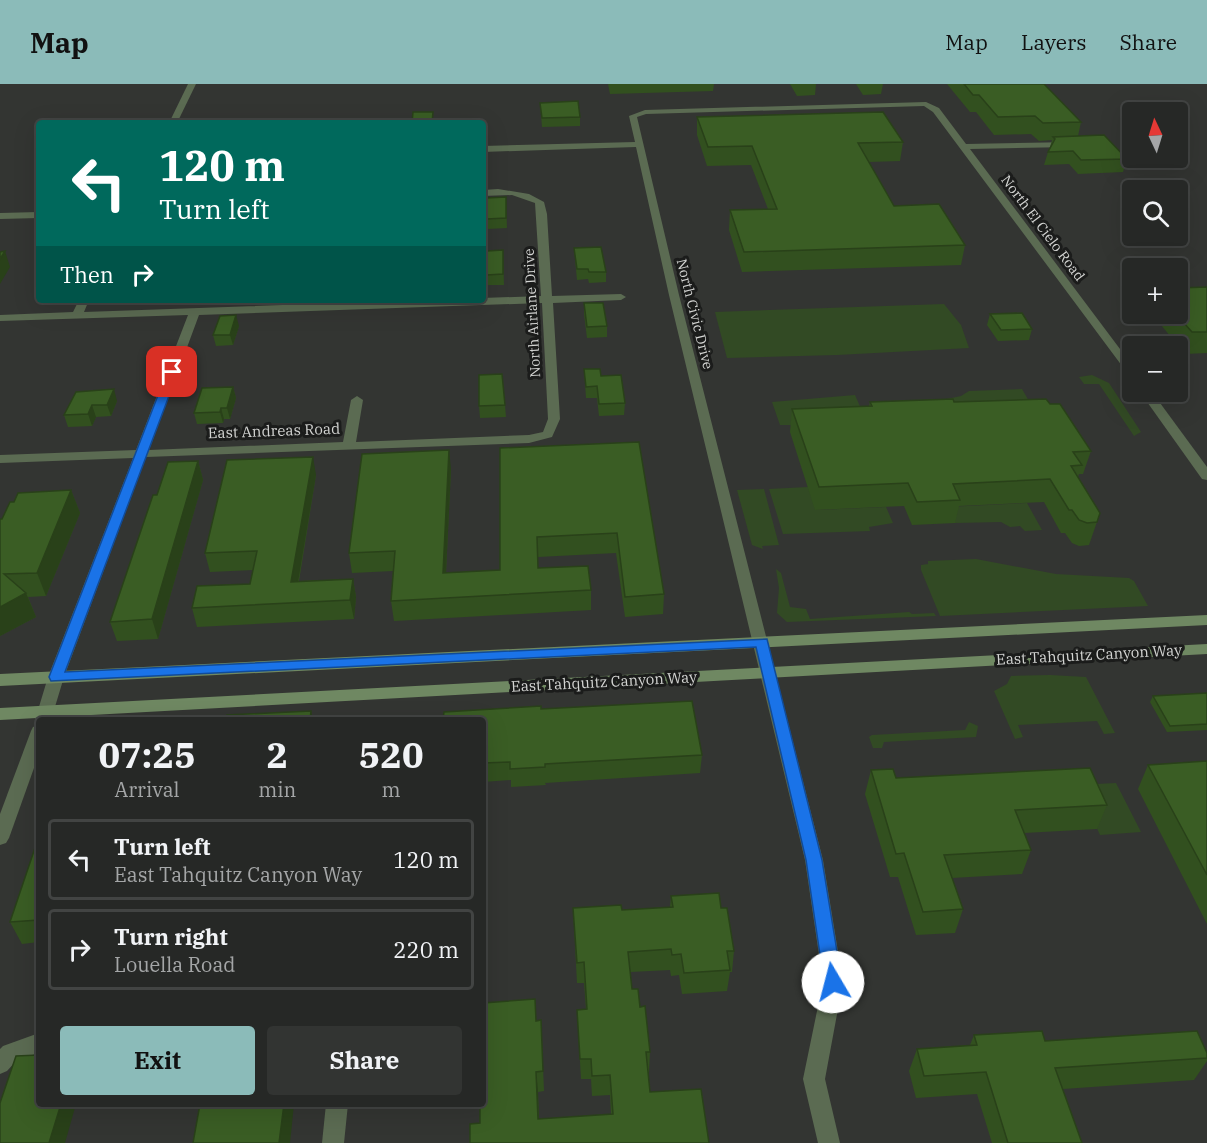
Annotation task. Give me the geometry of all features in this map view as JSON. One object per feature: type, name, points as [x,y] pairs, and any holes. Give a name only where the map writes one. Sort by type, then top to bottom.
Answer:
[{"type":"main road","name":"East Tahquitz Canyon Way","points":[[0,680],[1207,620]]},
{"type":"main road","name":"East Tahquitz Canyon Way","points":[[0,714],[44,716],[769,672],[1207,649]]},
{"type":"street","points":[[174,120],[192,84]]},
{"type":"street","name":"North Civic Drive","points":[[829,1143],[814,1079],[833,982],[814,860],[762,642],[674,295],[633,116],[645,112],[926,104]]},
{"type":"street","name":"North El Cielo Road","points":[[926,104],[936,110],[1122,359]]},
{"type":"street","points":[[486,149],[641,144]]},
{"type":"street","points":[[963,147],[1086,144]]},
{"type":"street","name":"North Airlane Drive","points":[[486,193],[512,192],[529,195],[539,202],[542,214],[554,419],[548,434]]},
{"type":"street","points":[[0,216],[36,215]]},
{"type":"street","points":[[486,300],[621,297]]},
{"type":"street","points":[[77,315],[83,303]]},
{"type":"street","points":[[0,318],[195,311],[318,303]]},
{"type":"street","points":[[44,716],[56,677],[195,311]]},
{"type":"street","points":[[349,445],[357,400]]},
{"type":"street","points":[[1153,402],[1207,476]]},
{"type":"street","name":"East Andreas Road","points":[[0,459],[529,439],[548,434]]},
{"type":"street","points":[[0,838],[36,739]]},
{"type":"street","points":[[0,1064],[10,1053],[36,1044]]},
{"type":"street","points":[[333,1143],[337,1107]]},
{"type":"green space","points":[[944,304],[961,325],[969,348],[727,358],[715,312]]},
{"type":"green space","points":[[1092,375],[1109,383],[1141,432],[1134,436],[1099,384],[1084,384],[1079,377]]},
{"type":"green space","points":[[1022,389],[1033,408],[935,405],[942,400],[961,396],[969,391]]},
{"type":"green space","points":[[855,395],[862,411],[793,425],[780,425],[772,402]]},
{"type":"green space","points":[[808,487],[816,510],[886,507],[893,523],[869,527],[870,531],[783,534],[769,489]]},
{"type":"green space","points":[[764,489],[779,545],[762,546],[763,549],[752,545],[737,490]]},
{"type":"green space","points":[[1027,503],[1042,530],[1025,531],[1020,526],[1010,527],[1001,522],[955,523],[947,507]]},
{"type":"green space","points":[[976,559],[1056,574],[1129,578],[1134,581],[1148,606],[940,616],[921,565],[928,564],[928,561]]},
{"type":"green space","points":[[776,569],[781,573],[790,607],[806,609],[810,619],[909,612],[912,614],[934,613],[936,616],[787,622],[777,613],[779,588]]},
{"type":"green space","points":[[1011,676],[1086,677],[1115,733],[1104,734],[1097,721],[1018,725],[1023,737],[1015,739],[994,691],[1007,684]]},
{"type":"green space","points":[[969,722],[978,726],[976,737],[884,742],[882,748],[873,748],[869,737],[965,730]]},
{"type":"green space","points":[[1116,783],[1141,832],[1100,835],[1077,785]]},
{"type":"building","points":[[964,84],[1044,84],[1081,122],[1043,123],[1035,116],[998,117],[979,95],[973,95]]},
{"type":"building","points":[[578,101],[580,117],[542,118],[540,103]]},
{"type":"building","points":[[413,112],[433,112],[432,120],[412,120]]},
{"type":"building","points":[[883,112],[903,142],[858,143],[894,206],[939,204],[965,245],[744,252],[730,210],[777,209],[752,146],[708,147],[697,117]]},
{"type":"building","points":[[1104,135],[1122,154],[1122,159],[1081,160],[1073,151],[1048,152],[1055,139],[1053,137]]},
{"type":"building","points":[[506,197],[506,218],[487,219],[486,198]]},
{"type":"building","points":[[601,247],[606,272],[577,269],[574,248]]},
{"type":"building","points":[[503,250],[503,274],[487,275],[487,251]]},
{"type":"building","points":[[1207,287],[1207,332],[1192,332],[1185,324],[1188,324],[1188,288]]},
{"type":"building","points":[[584,303],[603,303],[607,326],[587,327]]},
{"type":"building","points":[[1022,313],[1032,329],[1001,330],[990,314]]},
{"type":"building","points":[[236,315],[230,335],[213,335],[220,316]]},
{"type":"building","points":[[584,369],[600,369],[601,376],[621,375],[625,403],[599,404],[597,386],[586,387]]},
{"type":"building","points":[[502,374],[505,405],[479,406],[479,375]]},
{"type":"building","points":[[233,387],[227,408],[221,408],[220,412],[194,413],[202,388]]},
{"type":"building","points":[[114,389],[107,405],[92,405],[88,414],[64,415],[76,392]]},
{"type":"building","points":[[953,399],[954,402],[1046,399],[1050,404],[1060,404],[1091,451],[1073,452],[1082,465],[1071,466],[1100,513],[1097,522],[1087,523],[1079,520],[1072,510],[1069,510],[1050,479],[953,484],[960,500],[917,502],[908,483],[819,487],[792,409],[872,406],[870,402]]},
{"type":"building","points":[[639,442],[664,594],[625,597],[617,533],[537,537],[538,568],[588,566],[591,590],[391,601],[395,551],[349,553],[362,454],[449,450],[443,573],[500,570],[500,448]]},
{"type":"building","points":[[313,457],[291,582],[353,579],[350,600],[192,608],[197,586],[250,584],[257,551],[205,553],[227,460]]},
{"type":"building","points":[[198,461],[152,619],[110,622],[153,495],[157,495],[168,462]]},
{"type":"building","points":[[71,490],[37,573],[4,574],[26,593],[0,607],[0,519],[10,502],[14,502],[18,493]]},
{"type":"building","points":[[1207,693],[1207,724],[1170,726],[1153,696]]},
{"type":"building","points":[[692,701],[702,755],[545,764],[545,767],[510,769],[510,762],[486,763],[486,717],[443,717],[444,712],[541,706],[541,709]]},
{"type":"building","points":[[311,711],[310,717],[227,717],[227,715]]},
{"type":"building","points":[[1207,761],[1207,875],[1148,765]]},
{"type":"building","points":[[1090,768],[1107,805],[1015,810],[1031,850],[944,855],[963,909],[923,912],[904,853],[896,854],[871,770],[893,769],[896,778]]},
{"type":"building","points":[[36,845],[36,920],[10,922]]},
{"type":"building","points":[[719,893],[721,908],[727,908],[734,951],[727,951],[730,970],[684,973],[681,954],[672,955],[671,949],[628,952],[632,989],[638,989],[640,1007],[645,1006],[650,1052],[646,1052],[650,1092],[701,1089],[709,1143],[470,1143],[470,1124],[480,1123],[480,1107],[486,1107],[486,1003],[535,999],[536,1021],[541,1020],[543,1071],[536,1072],[538,1119],[613,1114],[610,1075],[592,1076],[591,1059],[580,1059],[577,1010],[587,1009],[584,962],[577,963],[573,908],[621,905],[622,910],[673,907],[671,896]]},
{"type":"building","points":[[1042,1031],[1045,1041],[1197,1031],[1207,1058],[1055,1068],[1082,1143],[1008,1143],[986,1072],[924,1076],[917,1049],[977,1045],[974,1035]]},
{"type":"building","points":[[36,1055],[36,1107],[60,1107],[49,1143],[0,1143],[0,1103],[16,1056]]},
{"type":"building","points":[[199,1107],[284,1107],[279,1143],[193,1143]]},
{"type":"route","points":[[172,372],[56,677],[762,642],[814,860],[833,982]]}]
